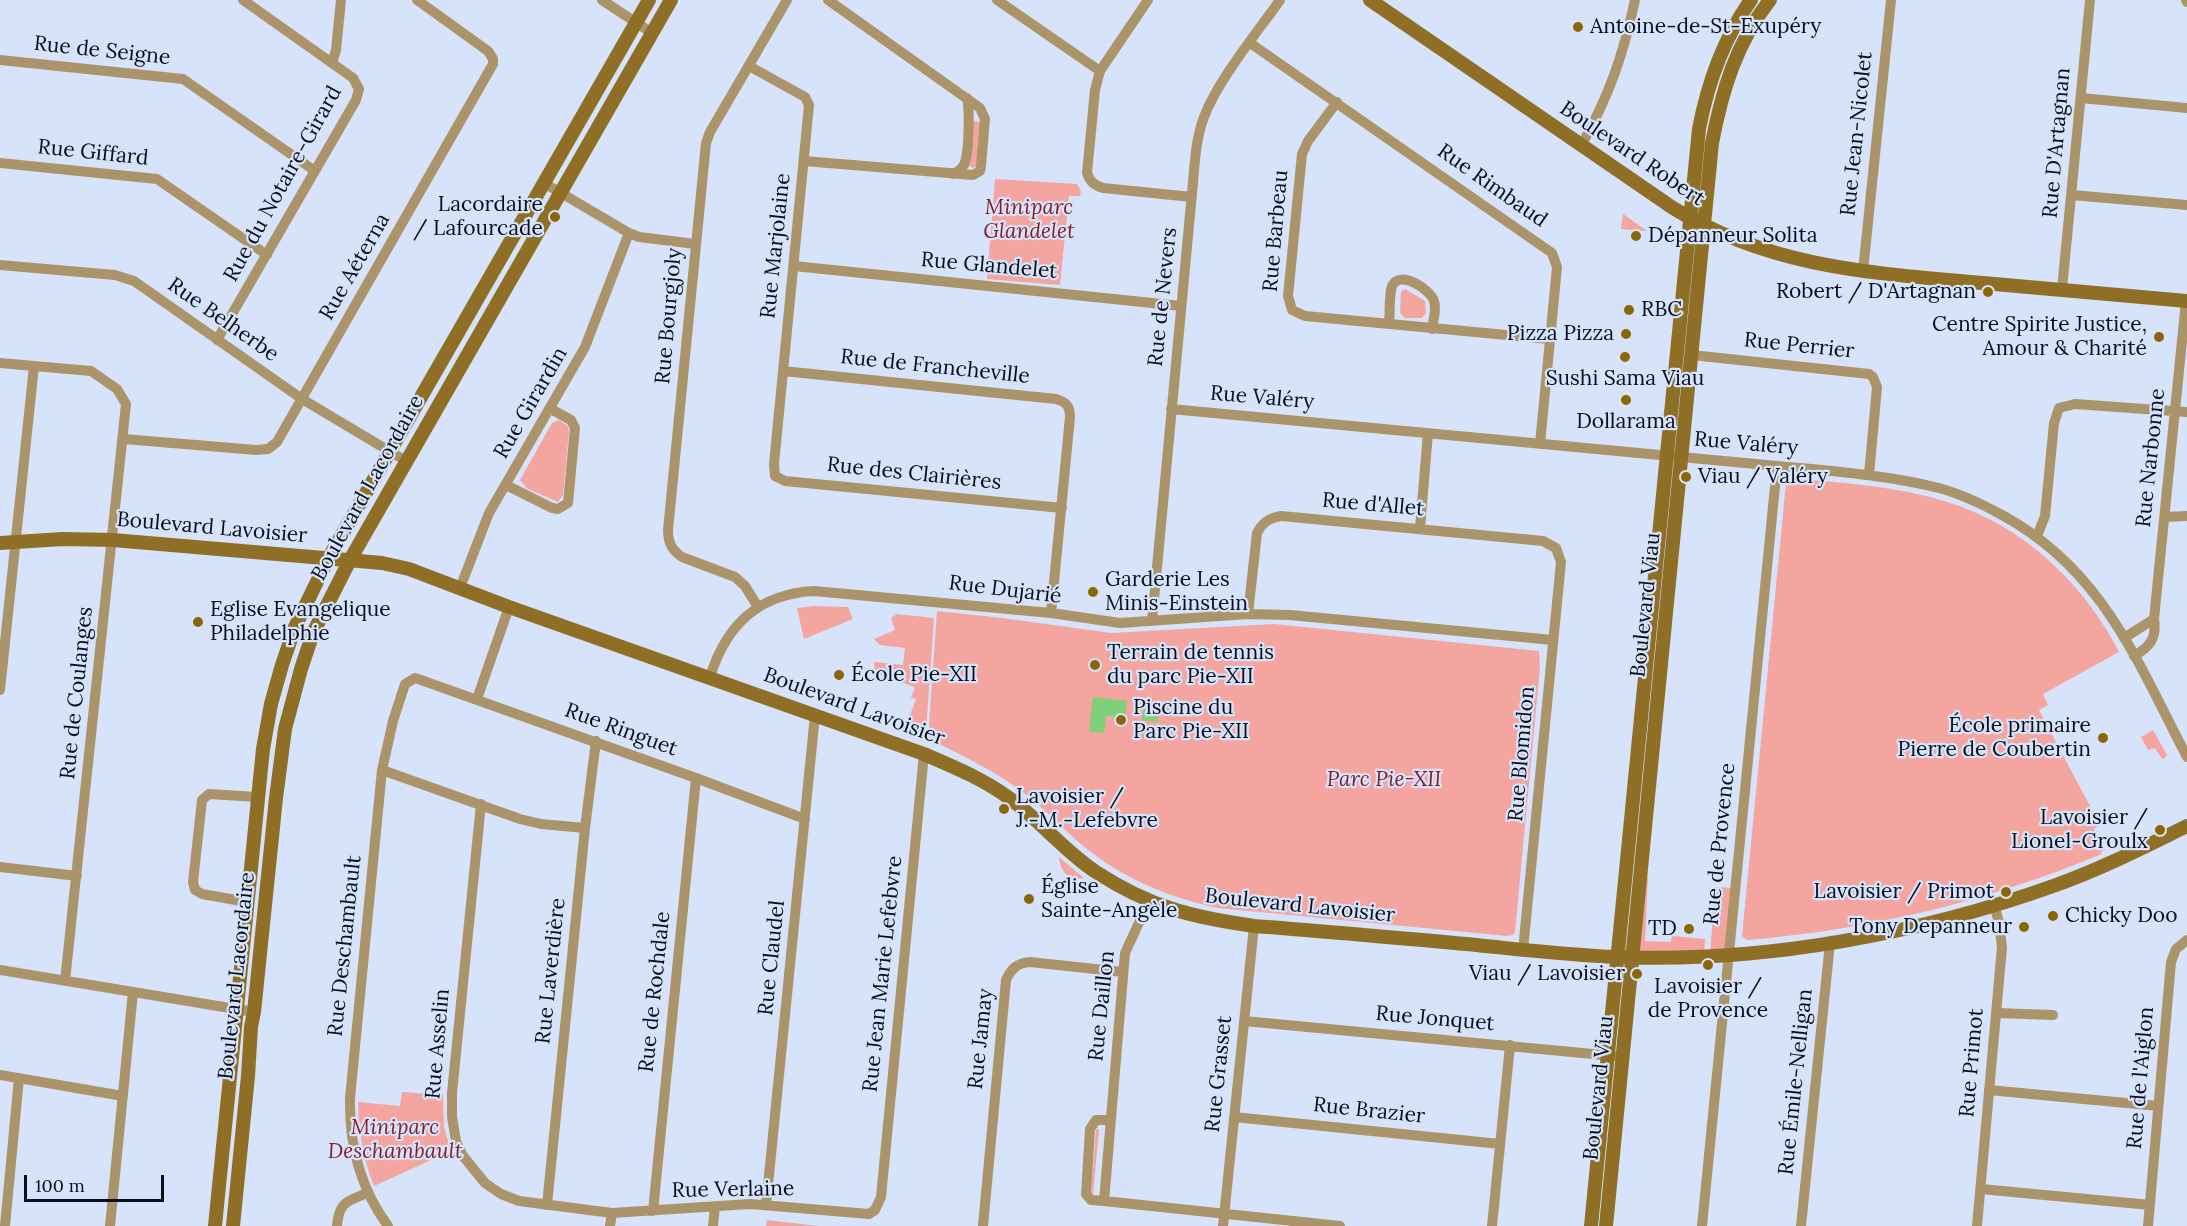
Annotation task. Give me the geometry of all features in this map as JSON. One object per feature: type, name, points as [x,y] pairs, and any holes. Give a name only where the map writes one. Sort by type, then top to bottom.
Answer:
[{"type":"main road","name":"Boulevard Lacordaire","points":[[215,1226],[257,798],[271,704],[295,627],[328,559],[649,0]]},
{"type":"main road","name":"Boulevard Lacordaire","points":[[234,1226],[251,1027],[276,798],[285,729],[300,669],[313,633],[350,560],[671,0]]},
{"type":"main road","name":"Boulevard Robert","points":[[1370,0],[1690,219],[1772,253],[1814,264],[1863,271],[2186,301]]},
{"type":"main road","name":"Boulevard Viau","points":[[1591,1226],[1699,129],[1705,97],[1724,44],[1751,0]]},
{"type":"main road","name":"Boulevard Viau","points":[[1606,1226],[1712,143],[1724,86],[1742,44],[1770,0]]},
{"type":"main road","name":"Boulevard Lavoisier","points":[[0,543],[113,540],[382,562],[409,569],[509,607],[924,754],[978,777],[1024,810],[1096,871],[1149,901],[1199,917],[1254,926],[1618,957],[1729,954],[1830,943],[1911,927],[1994,905],[2096,869],[2187,826]]},
{"type":"street","points":[[243,0],[332,63]]},
{"type":"street","name":"Rue du Notaire-Girard","points":[[216,340],[358,95],[359,89],[353,78],[332,63],[336,50],[341,0]]},
{"type":"street","name":"Rue Aéterna","points":[[124,439],[256,450],[268,449],[277,442],[493,64],[488,51],[433,4],[417,0]]},
{"type":"street","points":[[602,0],[652,33]]},
{"type":"street","name":"Rue Bourgjoly","points":[[758,607],[741,581],[682,557],[671,546],[668,538],[706,143],[710,132],[787,0]]},
{"type":"street","points":[[804,161],[973,175],[980,171],[981,166],[984,115],[980,108],[828,0]]},
{"type":"street","points":[[997,0],[1100,71]]},
{"type":"street","points":[[1148,0],[1100,71],[1087,165],[1089,180],[1103,188],[1192,196]]},
{"type":"street","name":"Rue de Nevers","points":[[1152,621],[1197,148],[1204,117],[1221,85],[1280,0]]},
{"type":"street","points":[[1581,146],[1603,106],[1616,74],[1635,0]]},
{"type":"street","name":"Rue Jean-Nicolet","points":[[1863,271],[1891,0]]},
{"type":"street","name":"Rue D'Artagnan","points":[[2062,290],[2090,0]]},
{"type":"street","name":"Rue Rimbaud","points":[[1250,43],[1552,253],[1557,267],[1540,444]]},
{"type":"street","name":"Rue de Seigne","points":[[0,60],[183,79],[315,171]]},
{"type":"street","name":"Rue Marjolaine","points":[[749,66],[808,101],[809,109],[774,464]]},
{"type":"street","points":[[952,174],[960,170],[965,162],[970,115],[967,98]]},
{"type":"street","points":[[2081,98],[2187,108]]},
{"type":"street","name":"Rue Barbeau","points":[[1337,102],[1308,141],[1302,154],[1288,296],[1292,310],[1305,316],[1549,339]]},
{"type":"street","name":"Rue Giffard","points":[[0,163],[157,180],[267,255]]},
{"type":"street","points":[[544,183],[628,233],[639,237],[695,244]]},
{"type":"street","points":[[2072,195],[2187,205]]},
{"type":"street","name":"Rue Girardin","points":[[460,588],[485,522],[585,347],[628,233]]},
{"type":"street","name":"Rue Belherbe","points":[[0,265],[126,277],[302,399],[406,461]]},
{"type":"street","name":"Rue Glandelet","points":[[794,266],[1181,306]]},
{"type":"street","points":[[1389,324],[1392,286],[1404,278],[1433,297],[1435,303],[1432,329]]},
{"type":"street","name":"Rue Narbonne","points":[[2134,656],[2144,651],[2154,639],[2156,628],[2154,619],[2186,301]]},
{"type":"street","name":"Rue Perrier","points":[[1692,355],[1869,374],[1877,387],[1869,475]]},
{"type":"street","points":[[0,363],[34,366],[0,690]]},
{"type":"street","name":"Rue de Coulanges","points":[[34,366],[91,371],[121,393],[127,409],[65,981]]},
{"type":"street","name":"Rue de Francheville","points":[[783,371],[1056,399],[1068,405],[1070,417],[1062,508]]},
{"type":"street","points":[[2037,536],[2045,516],[2054,423],[2059,408],[2075,404],[2175,413],[2187,412]]},
{"type":"street","points":[[506,484],[552,508],[558,509],[568,503],[575,428],[571,420],[550,409]]},
{"type":"street","name":"Rue Valéry","points":[[1171,409],[1869,475],[1910,481],[1964,496],[2010,519],[2037,536],[2066,561],[2093,590],[2124,638],[2187,757]]},
{"type":"street","points":[[1420,528],[1428,433]]},
{"type":"street","name":"Rue des Clairières","points":[[774,464],[775,476],[785,481],[1062,508]]},
{"type":"street","name":"Rue de Provence","points":[[1702,1226],[1777,466]]},
{"type":"street","points":[[1051,613],[1062,508]]},
{"type":"street","points":[[2165,517],[2187,516]]},
{"type":"street","name":"Rue d'Allet","points":[[1248,614],[1257,533],[1261,526],[1273,517],[1420,528],[1543,541],[1556,548],[1561,562]]},
{"type":"street","name":"Rue Blomidon","points":[[1523,950],[1561,562]]},
{"type":"street","name":"Rue Dujarié","points":[[710,678],[723,644],[737,625],[758,607],[787,594],[814,591],[1051,613],[1102,622],[1248,614],[1290,615],[1553,640]]},
{"type":"street","points":[[477,699],[509,607]]},
{"type":"street","points":[[2124,638],[2154,619]]},
{"type":"street","name":"Rue Deschambault","points":[[388,1226],[367,1193],[355,1153],[350,1126],[350,1098],[382,770],[393,721],[403,690],[410,680],[422,680]]},
{"type":"street","name":"Rue Ringuet","points":[[422,680],[596,741],[805,819]]},
{"type":"street","name":"Rue Claudel","points":[[766,1205],[815,715]]},
{"type":"street","name":"Rue Laverdière","points":[[547,1205],[585,828],[596,741]]},
{"type":"street","name":"Rue Jean Marie Lefebvre","points":[[881,1197],[924,754]]},
{"type":"street","points":[[382,770],[530,821],[585,828]]},
{"type":"street","name":"Rue de Rochdale","points":[[653,1211],[696,778]]},
{"type":"street","points":[[247,902],[198,892],[193,886],[194,872],[202,800],[209,794],[257,798]]},
{"type":"street","name":"Rue Asselin","points":[[481,804],[452,1093],[456,1141],[463,1156],[485,1183],[501,1194],[519,1201],[612,1213]]},
{"type":"street","points":[[0,867],[77,876]]},
{"type":"street","name":"Rue Daillon","points":[[1104,1201],[1125,953],[1149,901]]},
{"type":"street","name":"Rue Primot","points":[[1977,1226],[2002,947],[1994,905]]},
{"type":"street","name":"Rue Grasset","points":[[1223,1226],[1254,926]]},
{"type":"street","name":"Rue de l'Aiglon","points":[[2148,1226],[2171,962],[2176,949],[2187,940]]},
{"type":"street","name":"Rue Émile-Nelligan","points":[[1802,1226],[1830,943]]},
{"type":"street","name":"Rue Jamay","points":[[983,1226],[1006,980],[1010,972],[1016,966],[1030,962],[1123,972]]},
{"type":"street","points":[[0,970],[254,1012]]},
{"type":"street","points":[[110,1226],[133,992]]},
{"type":"street","points":[[1997,1013],[2053,1015]]},
{"type":"street","name":"Rue Jonquet","points":[[1244,1021],[1623,1057]]},
{"type":"street","points":[[1492,1226],[1510,1045]]},
{"type":"street","points":[[0,1075],[123,1096]]},
{"type":"street","points":[[5,1226],[19,1078]]},
{"type":"street","points":[[1989,1090],[2158,1106]]},
{"type":"street","name":"Rue Brazier","points":[[1234,1117],[1500,1144]]},
{"type":"street","points":[[1110,1120],[1096,1120],[1090,1130],[1086,1194],[1091,1200],[1340,1226]]},
{"type":"street","points":[[1981,1189],[2150,1205]]},
{"type":"street","points":[[337,1226],[342,1205],[367,1193]]},
{"type":"street","name":"Rue Verlaine","points":[[612,1213],[766,1205],[862,1214],[875,1210],[881,1197]]},
{"type":"street","points":[[713,1226],[715,1206]]},
{"type":"street","points":[[610,1226],[612,1213]]},
{"type":"green space","points":[[973,121],[981,122],[977,165],[973,168],[969,165]]},
{"type":"green space","name":"Miniparc Glandelet","points":[[995,179],[1077,184],[1081,191],[1080,196],[1069,196],[1060,285],[987,279]]},
{"type":"green space","points":[[1623,214],[1647,231],[1621,229]]},
{"type":"green space","points":[[1405,289],[1425,301],[1426,313],[1422,318],[1405,318],[1400,313],[1401,292]]},
{"type":"green space","points":[[559,420],[568,426],[569,432],[563,495],[558,502],[526,488],[520,480],[552,423]]},
{"type":"green space","points":[[1791,478],[1907,492],[1972,511],[2024,540],[2047,559],[2087,602],[2119,652],[2043,694],[2048,705],[2039,710],[2100,825],[2094,829],[2105,850],[2101,852],[2102,854],[2016,886],[1928,911],[1838,929],[1747,940],[1742,936],[1786,483]]},
{"type":"green space","points":[[848,607],[853,619],[804,639],[797,608]]},
{"type":"green space","name":"Parc Pie-XII","points":[[937,611],[1111,633],[1274,624],[1539,651],[1540,667],[1515,932],[1507,936],[1218,908],[1163,892],[1129,877],[1097,857],[1009,782],[928,739]]},
{"type":"green space","points":[[897,614],[934,618],[926,731],[907,723],[916,699],[911,698],[915,687],[875,673],[874,662],[903,665],[905,648],[880,645],[874,639],[895,630],[891,618]]},
{"type":"green space","points":[[2153,730],[2167,755],[2165,758],[2162,759],[2155,748],[2148,750],[2141,737]]},
{"type":"green space","points":[[1059,857],[1084,878],[1074,878],[1066,874],[1061,867]]},
{"type":"green space","points":[[1648,877],[1645,941],[1671,942],[1672,936],[1705,939],[1704,955],[1633,957],[1641,878]]},
{"type":"green space","points":[[1715,887],[1735,888],[1729,954],[1710,955]]},
{"type":"green space","name":"Miniparc Deschambault","points":[[402,1092],[443,1095],[444,1127],[451,1151],[374,1186],[362,1145],[358,1102],[400,1106]]},
{"type":"green space","points":[[1096,1129],[1099,1129],[1093,1194],[1091,1194]]},
{"type":"green space","points":[[767,1220],[818,1226],[766,1226]]},
{"type":"shaded area","points":[[1093,697],[1127,701],[1125,718],[1106,716],[1104,733],[1089,731]]},
{"type":"shaded area","points":[[1144,703],[1159,704],[1158,722],[1142,720]]},
{"type":"place","name":"Antoine-de-St-Exupéry","points":[[1578,27]]},
{"type":"place","name":"Lacordaire / Lafourcade","points":[[555,217]]},
{"type":"place","name":"Dépanneur Solita","points":[[1636,236]]},
{"type":"place","name":"Robert / D'Artagnan","points":[[1988,292]]},
{"type":"place","name":"RBC","points":[[1629,310]]},
{"type":"place","name":"Pizza Pizza","points":[[1626,334]]},
{"type":"place","name":"Centre Spirite Justice, Amour & Charité","points":[[2159,337]]},
{"type":"place","name":"Sushi Sama Viau","points":[[1625,357]]},
{"type":"place","name":"Dollarama","points":[[1626,400]]},
{"type":"place","name":"Viau / Valéry","points":[[1686,477]]},
{"type":"place","name":"Garderie Les Minis-Einstein","points":[[1093,592]]},
{"type":"place","name":"Eglise Evangelique Philadelphie","points":[[198,622]]},
{"type":"place","name":"Terrain de tennis du parc Pie-XII","points":[[1095,665]]},
{"type":"place","name":"École Pie-XII","points":[[839,675]]},
{"type":"place","name":"Piscine du Parc Pie-XII","points":[[1121,720]]},
{"type":"place","name":"École primaire Pierre de Coubertin","points":[[2103,738]]},
{"type":"place","name":"Lavoisier / J.-M.-Lefebvre","points":[[1004,809]]},
{"type":"place","name":"Lavoisier / Lionel-Groulx","points":[[2160,830]]},
{"type":"place","name":"Lavoisier / Primot","points":[[2006,892]]},
{"type":"place","name":"Église Sainte-Angèle","points":[[1029,899]]},
{"type":"place","name":"Chicky Doo","points":[[2053,916]]},
{"type":"place","name":"Tony Depanneur","points":[[2024,927]]},
{"type":"place","name":"TD","points":[[1689,929]]},
{"type":"place","name":"Lavoisier / de Provence","points":[[1708,965]]},
{"type":"place","name":"Viau / Lavoisier","points":[[1637,974]]}]
